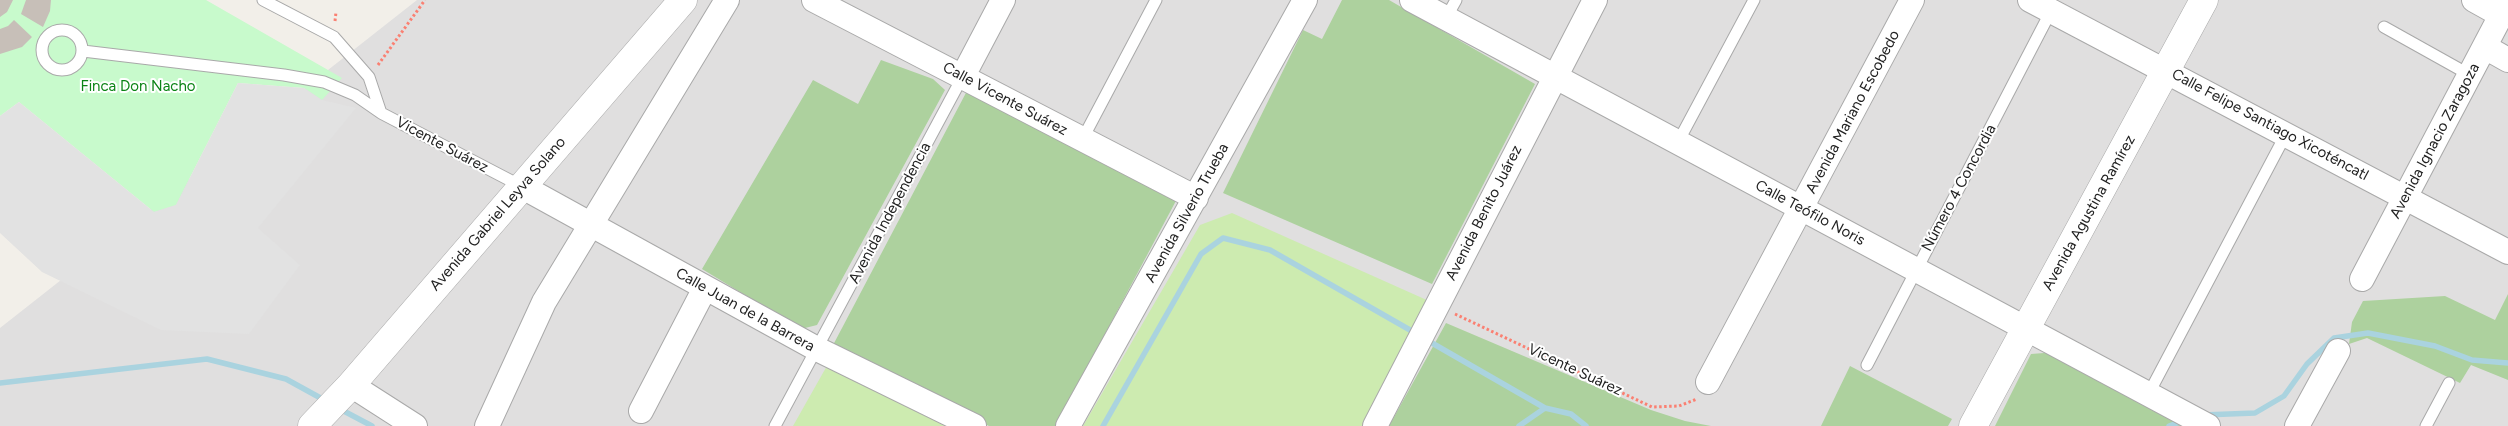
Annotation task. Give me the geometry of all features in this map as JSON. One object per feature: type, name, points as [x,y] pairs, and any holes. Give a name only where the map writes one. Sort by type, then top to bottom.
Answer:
[{"type":"street","name":"Avenida Gabriel Leyva Solano","points":[[312,426],[683,0]]},
{"type":"street","points":[[486,426],[544,302],[726,0]]},
{"type":"street","name":"Calle Vicente Suárez","points":[[814,0],[1196,198]]},
{"type":"street","name":"Avenida Independencia","points":[[963,76],[1003,0]]},
{"type":"street","name":"Avenida Silverio Trueba","points":[[1068,426],[1305,0]]},
{"type":"street","name":"Calle Teófilo Noris","points":[[1412,0],[1451,9],[1554,76],[2208,426]]},
{"type":"street","name":"Avenida Benito Juárez","points":[[1375,426],[1554,76],[1595,0]]},
{"type":"street","name":"Avenida Mariano Escobedo","points":[[1708,382],[1912,0]]},
{"type":"street","name":"Calle Felipe Santiago Xicoténcatl","points":[[2030,0],[2406,196],[2508,252]]},
{"type":"street","name":"Avenida Agustina Ramírez","points":[[1977,419],[2204,0]]},
{"type":"street","points":[[2474,0],[2505,8]]},
{"type":"street","name":"Avenida Ignacio Zaragoza","points":[[2362,279],[2505,8]]},
{"type":"street","points":[[2485,47],[2508,60]]},
{"type":"street","name":"Calle Juan de la Barrera","points":[[521,186],[817,349],[974,426]]},
{"type":"street","points":[[641,411],[705,288]]},
{"type":"street","points":[[2297,426],[2338,351]]},
{"type":"street","points":[[345,390],[415,426]]},
{"type":"lane","name":"Vicente Suárez","points":[[263,0],[334,37],[369,77],[381,113],[521,186]]},
{"type":"lane","points":[[1082,140],[1156,0]]},
{"type":"lane","points":[[1678,142],[1754,0]]},
{"type":"lane","name":"Número 4 Concordia","points":[[1867,365],[2051,11]]},
{"type":"lane","points":[[2384,28],[2470,75]]},
{"type":"lane","points":[[83,51],[284,75],[324,82],[355,95],[381,113]]},
{"type":"lane","name":"Avenida Independencia","points":[[775,426],[963,76]]},
{"type":"lane","points":[[2148,395],[2286,134]]},
{"type":"lane","points":[[2426,426],[2449,383]]},
{"type":"path","points":[[369,77],[425,0]]},
{"type":"path","name":"Vicente Suárez","points":[[1437,306],[1652,407],[1679,406],[1698,399],[1708,382]]},
{"type":"shaded area","points":[[417,0],[2508,0],[2508,426],[0,426],[0,328]]},
{"type":"shaded area","points":[[238,83],[304,88],[322,100],[356,108],[258,228],[300,265],[249,334],[161,330],[42,272],[0,233],[0,116],[19,102],[154,212],[176,205]]},
{"type":"green space","name":"Finca Don Nacho","points":[[0,0],[206,0],[342,78],[322,100],[304,88],[238,83],[176,205],[154,212],[19,102],[0,116]]},
{"type":"green space","points":[[1342,0],[1389,0],[1535,84],[1432,284],[1223,193],[1303,30],[1322,39]]},
{"type":"green space","points":[[881,60],[933,79],[945,90],[817,325],[801,329],[702,269],[813,80],[858,104]]},
{"type":"green space","points":[[968,89],[1178,197],[1056,426],[989,426],[832,347]]},
{"type":"green space","points":[[1232,213],[1429,301],[1367,426],[1083,426],[1200,225]]},
{"type":"green space","points":[[2508,294],[2508,380],[2471,365],[2460,383],[2367,338],[2349,344],[2352,322],[2363,301],[2445,296],[2495,320]]},
{"type":"green space","points":[[1446,323],[1651,410],[1685,421],[1711,426],[1389,426]]},
{"type":"green space","points":[[2031,354],[2059,355],[2197,426],[1995,426]]},
{"type":"green space","points":[[828,364],[948,426],[793,426]]},
{"type":"green space","points":[[1850,366],[1952,419],[1948,426],[1821,426]]},
{"type":"building","points":[[0,0],[13,0],[7,12],[0,17]]},
{"type":"building","points":[[26,0],[51,0],[50,11],[43,27],[21,14]]},
{"type":"building","points":[[14,20],[32,37],[22,47],[0,54],[0,29],[8,26]]},
{"type":"waterway","points":[[1103,426],[1201,254],[1223,238],[1270,250],[1417,334]]},
{"type":"waterway","points":[[2203,415],[2255,413],[2284,396],[2307,364],[2334,338],[2368,333],[2435,346],[2472,360],[2508,363]]},
{"type":"waterway","points":[[1425,339],[1545,408]]},
{"type":"waterway","points":[[0,383],[207,359],[286,379],[326,401]]},
{"type":"waterway","points":[[338,408],[372,426]]},
{"type":"waterway","points":[[1519,426],[1545,408],[1571,414],[1586,426]]},
{"type":"waterway","points":[[2169,426],[2183,421]]}]
